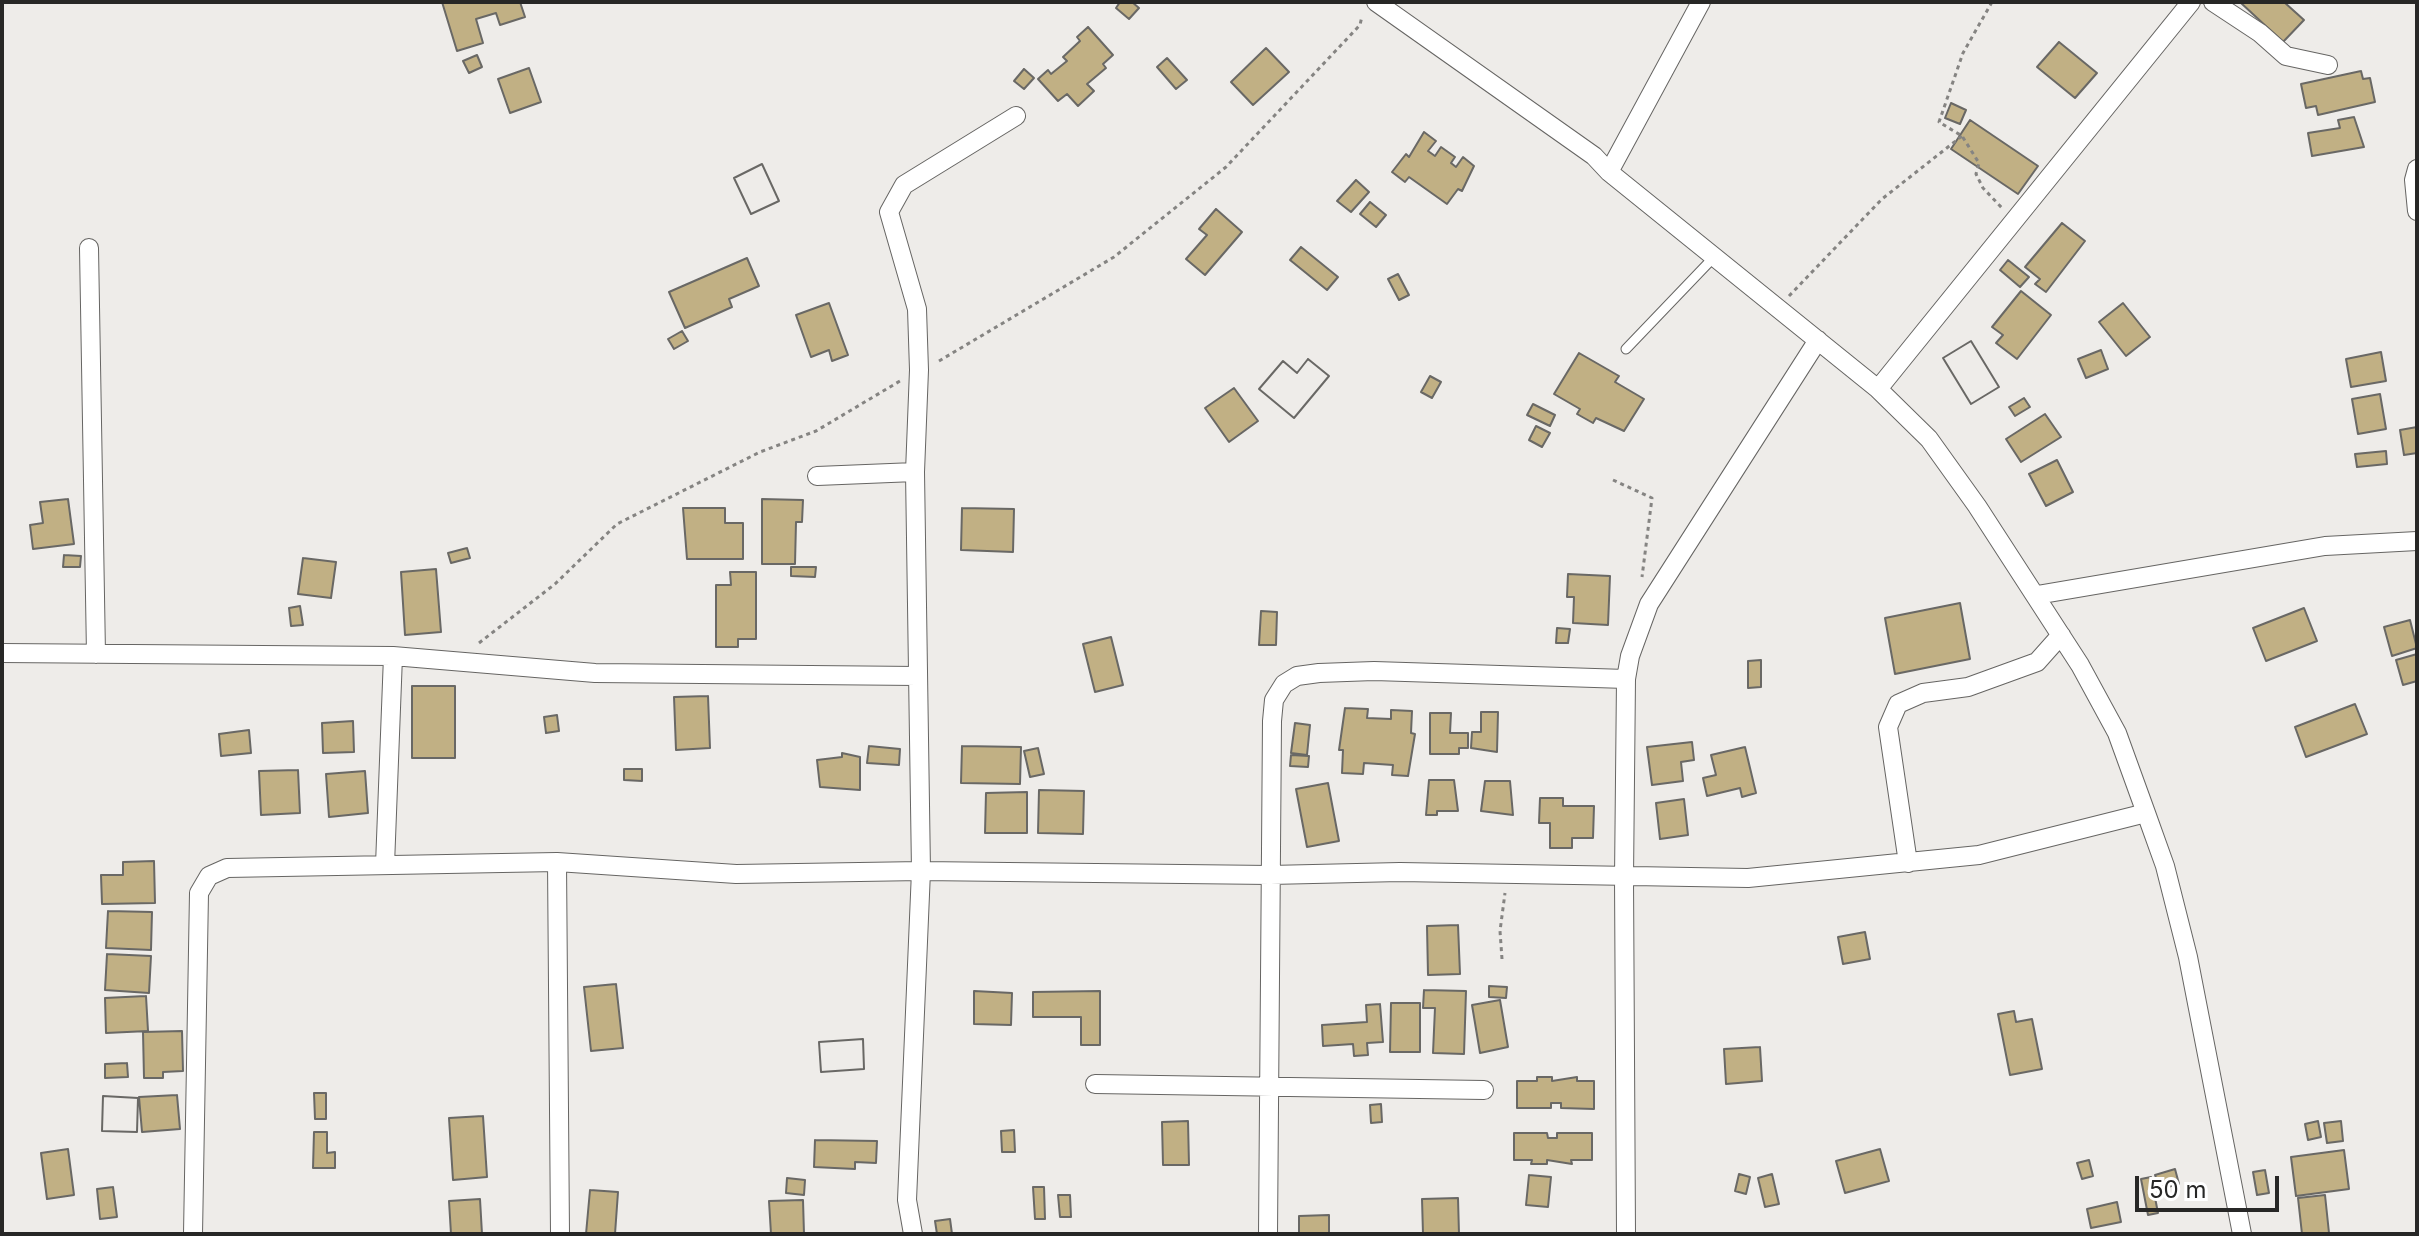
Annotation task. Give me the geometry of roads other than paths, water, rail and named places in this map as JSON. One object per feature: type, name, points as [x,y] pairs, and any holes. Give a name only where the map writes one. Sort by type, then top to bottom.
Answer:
[{"type":"street","points":[[1376,2],[1594,156],[1609,172],[1878,389],[1929,439],[2037,595],[2117,733],[2165,866],[2188,957],[2242,1234]]},
{"type":"street","points":[[1609,172],[1701,2]]},
{"type":"street","points":[[1878,389],[2191,2]]},
{"type":"street","points":[[2213,2],[2260,33],[2286,56],[2328,65]]},
{"type":"street","points":[[913,1234],[907,1200],[921,871],[915,472],[919,385],[917,309],[889,212],[904,185],[1016,116]]},
{"type":"street","points":[[2417,169],[2414,180],[2417,211]]},
{"type":"street","points":[[89,248],[96,654]]},
{"type":"street","points":[[1626,1234],[1624,878],[1626,679],[1630,656],[1649,604],[1818,340]]},
{"type":"street","points":[[817,476],[915,472]]},
{"type":"street","points":[[2037,595],[2325,546],[2417,541]]},
{"type":"street","points":[[1908,863],[1888,727],[1898,704],[1923,693],[1968,687],[2037,662],[2061,635]]},
{"type":"street","points":[[2,653],[393,656],[595,673],[917,676]]},
{"type":"street","points":[[385,865],[393,656]]},
{"type":"street","points":[[1268,1234],[1274,700],[1284,684],[1297,676],[1374,671],[1626,679]]},
{"type":"street","points":[[193,1234],[199,893],[209,876],[227,868],[557,862],[736,874],[921,871],[1748,878],[1979,855],[2146,813]]},
{"type":"street","points":[[557,862],[560,1234]]},
{"type":"street","points":[[1095,1084],[1484,1090]]},
{"type":"lane","points":[[1626,349],[1715,256]]}]
